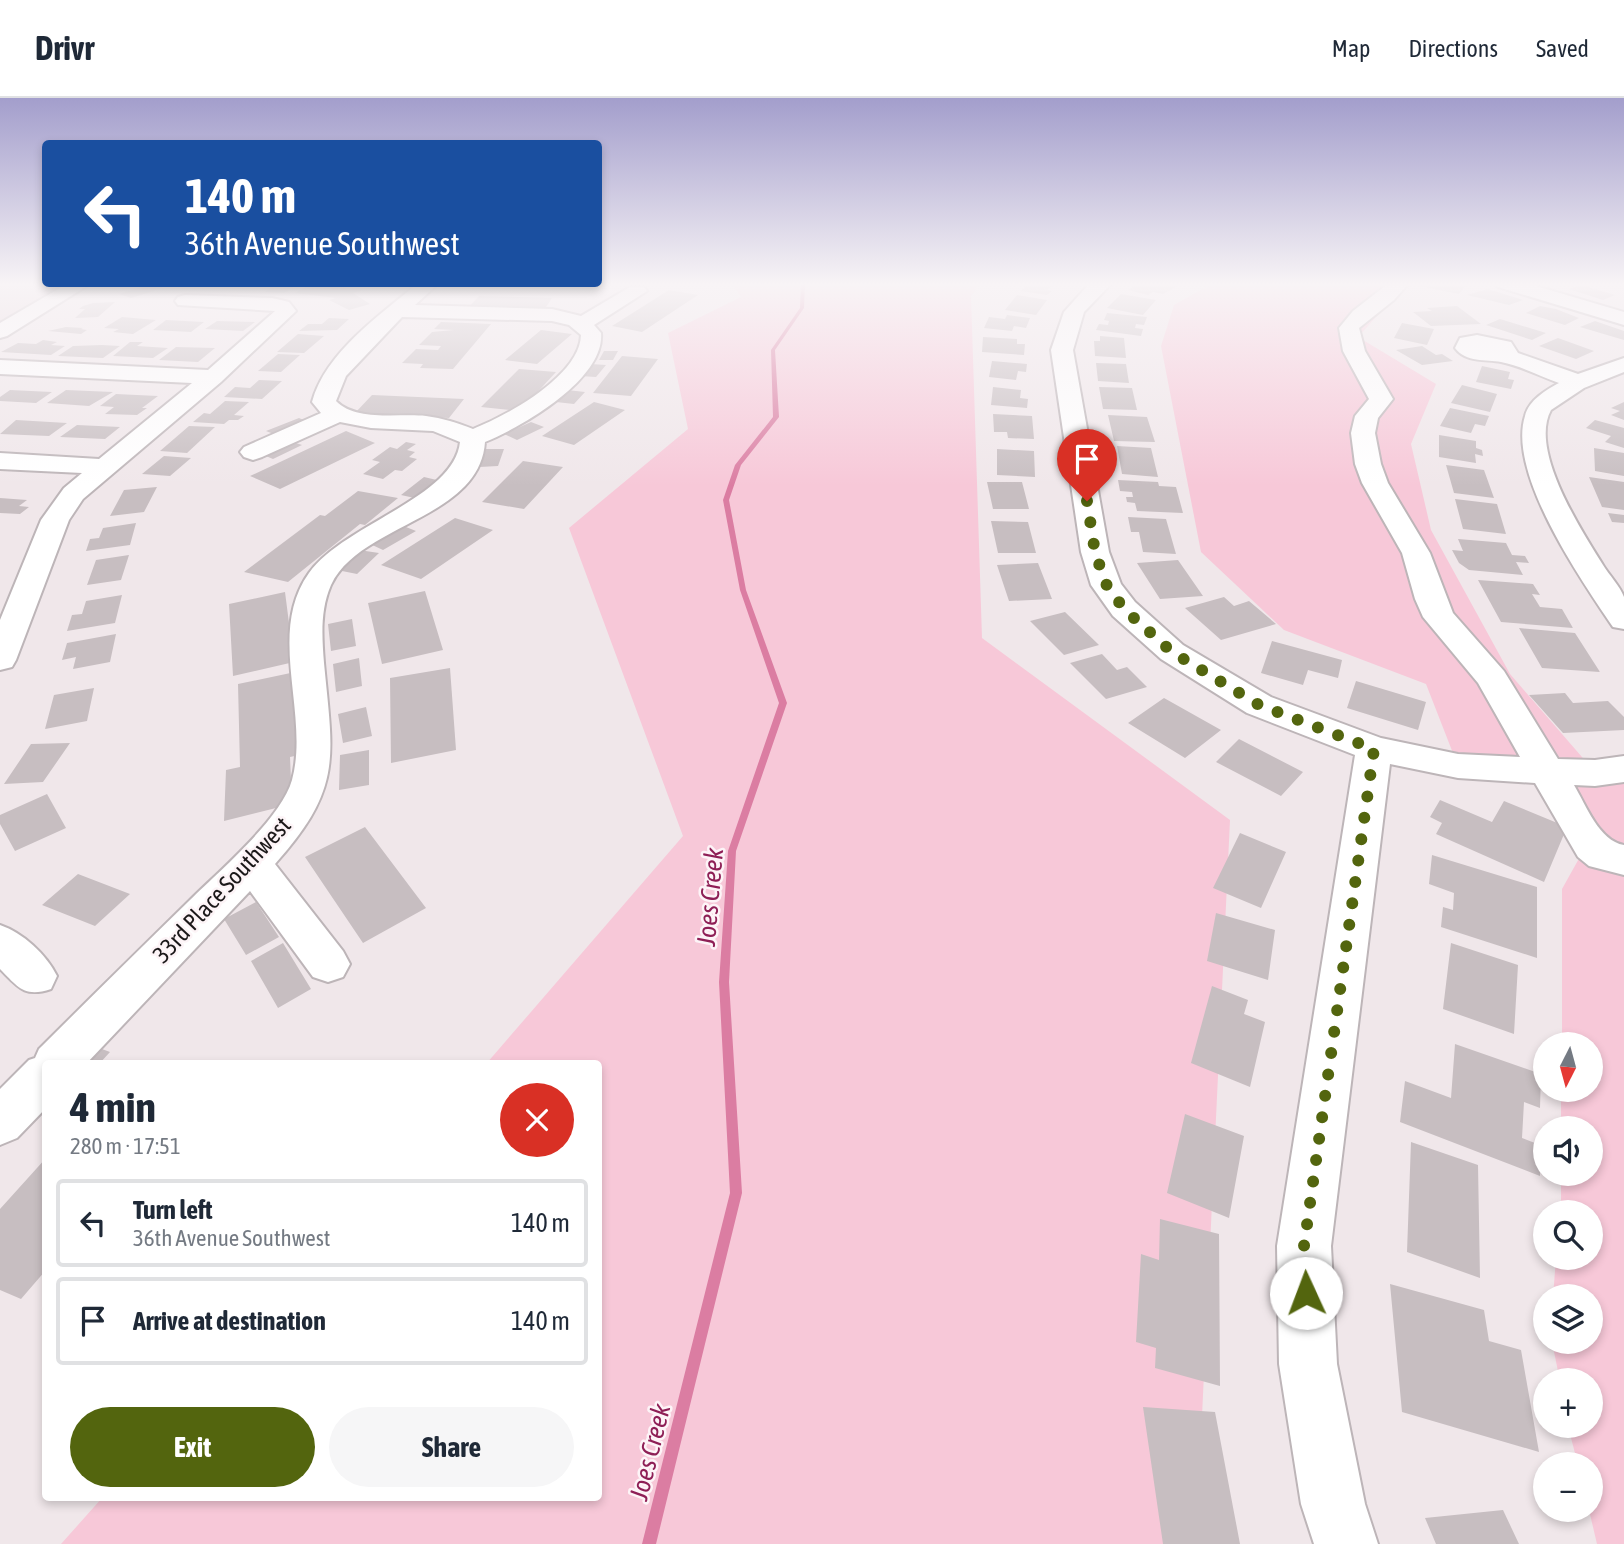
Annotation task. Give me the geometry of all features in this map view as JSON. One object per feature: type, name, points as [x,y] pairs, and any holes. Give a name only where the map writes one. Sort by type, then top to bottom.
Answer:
[{"type":"street","points":[[0,660],[55,520],[73,494],[242,350]]},
{"type":"street","points":[[357,350],[339,368],[329,383],[324,402],[329,409],[338,414],[362,419],[428,423],[454,429],[473,438],[522,416],[561,387],[587,350]]},
{"type":"street","points":[[1062,350],[1095,552],[1106,584],[1124,609],[1183,659],[1259,705],[1374,749],[1458,766],[1595,773],[1624,769]]},
{"type":"street","points":[[1354,350],[1381,399],[1364,423],[1364,445],[1370,471],[1416,553],[1430,599],[1439,617],[1492,678],[1592,847],[1603,856],[1624,860]]},
{"type":"street","points":[[1505,356],[1578,382]]},
{"type":"street","points":[[1624,365],[1578,382],[1547,402],[1537,412],[1534,428],[1536,456],[1574,542],[1624,620]]},
{"type":"street","points":[[0,367],[213,377]]},
{"type":"street","points":[[253,452],[338,414]]},
{"type":"street","name":"33rd Place Southwest","points":[[60,1060],[251,862],[297,808],[309,786],[315,748],[306,622],[314,586],[346,551],[455,480],[473,458],[473,438]]},
{"type":"street","points":[[0,461],[106,467]]},
{"type":"street","points":[[1346,1544],[1333,1504],[1308,1364],[1304,1246],[1374,749]]},
{"type":"street","points":[[251,862],[328,964]]},
{"type":"street","points":[[0,942],[34,976]]},
{"type":"street","points":[[0,1122],[42,1079]]},
{"type":"shaded area","points":[[672,350],[973,350],[982,638],[1230,820],[1196,1544],[61,1544],[99,1501],[602,1501],[602,1060],[489,1060],[683,836],[569,528],[688,429]]},
{"type":"shaded area","points":[[1162,350],[1380,350],[1436,384],[1411,444],[1431,530],[1510,674],[1595,772],[1624,769],[1624,1544],[1597,1544],[1592,1522],[1603,1522],[1603,1452],[1575,1452],[1571,1438],[1603,1438],[1603,1368],[1557,1368],[1554,1354],[1603,1354],[1603,1284],[1554,1284],[1555,1270],[1603,1270],[1603,1200],[1561,1200],[1561,1186],[1603,1186],[1603,1116],[1561,1116],[1561,1102],[1603,1102],[1603,1032],[1562,1032],[1562,889],[1586,846],[1538,770],[1458,766],[1426,684],[1284,630],[1201,552]]},
{"type":"building","points":[[4,350],[58,350],[51,355],[1,352]]},
{"type":"building","points":[[66,350],[114,350],[103,358],[58,356]]},
{"type":"building","points":[[120,350],[164,350],[153,358],[113,356]]},
{"type":"building","points":[[171,350],[212,350],[198,362],[159,360]]},
{"type":"building","points":[[279,350],[307,350],[304,353],[277,352]]},
{"type":"building","points":[[415,350],[469,350],[453,369],[420,368],[423,364],[402,363]]},
{"type":"building","points":[[516,350],[553,350],[537,364],[505,360]]},
{"type":"building","points":[[982,350],[1024,350],[1024,355]]},
{"type":"building","points":[[1095,350],[1125,350],[1126,358],[1095,356]]},
{"type":"building","points":[[1397,350],[1429,350],[1453,361],[1422,365]]},
{"type":"building","points":[[1552,350],[1594,351],[1576,359]]},
{"type":"building","points":[[604,351],[618,351],[613,360],[599,360]]},
{"type":"building","points":[[278,354],[300,355],[281,372],[258,371]]},
{"type":"building","points":[[622,356],[658,359],[631,396],[593,393]]},
{"type":"building","points":[[992,361],[1027,364],[1026,372],[1018,371],[1016,380],[989,377]]},
{"type":"building","points":[[1096,363],[1126,364],[1129,383],[1098,381]]},
{"type":"building","points":[[591,364],[606,365],[596,377],[580,376]]},
{"type":"building","points":[[1482,366],[1510,372],[1508,379],[1514,380],[1511,389],[1476,382]]},
{"type":"building","points":[[519,369],[556,372],[520,411],[481,407]]},
{"type":"building","points":[[259,380],[282,381],[262,399],[224,397],[235,387],[250,388]]},
{"type":"building","points":[[1462,385],[1497,394],[1490,412],[1451,403]]},
{"type":"building","points":[[993,387],[1021,390],[1020,398],[1028,399],[1027,408],[991,405]]},
{"type":"building","points":[[1099,387],[1132,388],[1137,410],[1103,409]]},
{"type":"building","points":[[10,390],[52,392],[36,403],[0,401],[0,397]]},
{"type":"building","points":[[66,390],[113,392],[89,406],[47,403]]},
{"type":"building","points":[[567,390],[585,392],[574,404],[556,402]]},
{"type":"building","points":[[116,394],[158,396],[137,415],[105,414],[114,407],[100,406]]},
{"type":"building","points":[[372,395],[464,399],[449,418],[355,413]]},
{"type":"building","points":[[225,401],[249,402],[234,415],[244,416],[224,424],[193,422],[204,413],[210,414]]},
{"type":"building","points":[[594,402],[625,410],[574,445],[542,436]]},
{"type":"building","points":[[1624,402],[1624,420],[1611,415],[1620,411],[1611,408]]},
{"type":"building","points":[[1450,408],[1489,416],[1485,426],[1475,424],[1471,433],[1440,426]]},
{"type":"building","points":[[993,414],[1032,416],[1034,439],[1008,438],[1007,432],[994,432]]},
{"type":"building","points":[[1108,415],[1147,417],[1155,442],[1114,441]]},
{"type":"building","points":[[299,418],[308,422],[276,435],[266,431]]},
{"type":"building","points":[[16,420],[67,423],[49,436],[0,434]]},
{"type":"building","points":[[1595,420],[1624,428],[1624,448],[1605,442],[1611,436],[1586,428]]},
{"type":"building","points":[[531,422],[544,427],[517,440],[504,434]]},
{"type":"building","points":[[77,425],[120,427],[105,439],[60,437]]},
{"type":"building","points":[[189,426],[215,427],[187,453],[160,451]]},
{"type":"building","points":[[346,431],[375,443],[280,489],[250,476]]},
{"type":"building","points":[[1439,435],[1476,441],[1476,448],[1482,450],[1483,456],[1475,454],[1476,463],[1439,457]]},
{"type":"building","points":[[290,441],[302,445],[273,459],[261,454]]},
{"type":"building","points":[[406,442],[416,444],[407,450],[415,452],[409,457],[417,459],[402,471],[395,470],[383,479],[363,474],[380,462],[372,460],[390,447],[397,449]]},
{"type":"building","points":[[1117,446],[1151,448],[1158,477],[1122,474]]},
{"type":"building","points":[[1594,448],[1624,453],[1624,476],[1595,471]]},
{"type":"building","points":[[486,449],[504,449],[498,466],[479,467]]},
{"type":"building","points":[[997,449],[1034,451],[1035,477],[997,475]]},
{"type":"building","points":[[164,456],[191,458],[170,476],[142,474]]},
{"type":"building","points":[[523,461],[563,467],[524,509],[482,502]]},
{"type":"building","points":[[1446,465],[1484,470],[1494,498],[1454,493]]},
{"type":"building","points":[[424,477],[441,481],[419,499],[401,495]]},
{"type":"building","points":[[1589,477],[1624,482],[1624,510],[1602,507]]},
{"type":"building","points":[[1118,480],[1158,482],[1159,486],[1176,487],[1183,513],[1137,511],[1135,503],[1127,502],[1126,497],[1133,497],[1132,492],[1120,491]]},
{"type":"building","points":[[987,482],[1022,482],[1029,509],[993,509]]},
{"type":"building","points":[[157,487],[144,512],[110,516],[124,490]]},
{"type":"building","points":[[358,491],[398,498],[365,525],[360,524],[288,582],[244,572],[320,515],[325,516]]},
{"type":"building","points":[[0,498],[27,500],[19,506],[29,507],[20,514],[0,513]]},
{"type":"building","points":[[1455,499],[1497,504],[1506,534],[1463,529]]},
{"type":"building","points":[[1608,513],[1624,515],[1624,523],[1612,522]]},
{"type":"building","points":[[1128,517],[1166,519],[1176,554],[1143,552],[1139,532],[1131,532]]},
{"type":"building","points":[[455,518],[493,530],[421,579],[381,565]]},
{"type":"building","points":[[991,521],[1028,522],[1036,553],[998,553]]},
{"type":"building","points":[[136,523],[130,545],[86,551],[90,539],[99,538],[103,528]]},
{"type":"building","points":[[401,525],[416,531],[383,550],[368,543]]},
{"type":"building","points":[[1458,539],[1506,543],[1512,555],[1525,556],[1529,563],[1516,562],[1523,575],[1469,570],[1459,563],[1452,550],[1463,551]]},
{"type":"building","points":[[359,550],[379,553],[357,574],[337,570]]},
{"type":"building","points":[[129,555],[121,580],[87,585],[96,560]]},
{"type":"building","points":[[1178,560],[1203,596],[1160,599],[1137,563]]},
{"type":"building","points":[[1038,563],[1052,599],[1009,601],[997,565]]},
{"type":"building","points":[[1478,580],[1533,584],[1540,595],[1532,594],[1540,607],[1562,609],[1573,628],[1501,622]]},
{"type":"building","points":[[425,591],[443,650],[382,664],[368,603]]},
{"type":"building","points":[[285,592],[294,662],[233,676],[229,604]]},
{"type":"building","points":[[122,595],[115,623],[67,631],[72,615],[82,614],[86,601]]},
{"type":"building","points":[[1224,597],[1234,606],[1249,601],[1276,624],[1221,640],[1185,608]]},
{"type":"building","points":[[1065,612],[1099,645],[1064,655],[1030,621]]},
{"type":"building","points":[[352,619],[356,646],[331,651],[328,624]]},
{"type":"building","points":[[1519,628],[1575,633],[1600,672],[1542,668]]},
{"type":"building","points":[[116,634],[110,662],[73,669],[76,657],[62,660],[67,643]]},
{"type":"building","points":[[1272,641],[1342,660],[1338,678],[1308,670],[1303,685],[1261,673]]},
{"type":"building","points":[[1102,654],[1117,670],[1127,667],[1147,687],[1106,699],[1070,663]]},
{"type":"building","points":[[359,658],[362,686],[336,692],[333,664]]},
{"type":"building","points":[[450,668],[456,750],[391,763],[390,678]]},
{"type":"building","points":[[300,671],[304,754],[290,757],[292,804],[224,821],[226,770],[240,767],[238,684]]},
{"type":"building","points":[[1356,681],[1426,702],[1418,730],[1347,708]]},
{"type":"building","points":[[94,688],[87,721],[45,729],[54,695]]},
{"type":"building","points":[[1565,693],[1573,703],[1608,701],[1624,717],[1624,730],[1563,733],[1529,695]]},
{"type":"building","points":[[1164,698],[1221,730],[1185,758],[1128,723]]},
{"type":"building","points":[[366,707],[372,736],[343,743],[338,714]]},
{"type":"building","points":[[1239,739],[1303,772],[1281,796],[1216,762]]},
{"type":"building","points":[[70,743],[43,782],[4,784],[31,744]]},
{"type":"building","points":[[369,750],[369,785],[339,790],[340,755]]},
{"type":"building","points":[[47,794],[66,828],[15,851],[0,824],[0,815]]},
{"type":"building","points":[[1440,800],[1492,822],[1504,801],[1567,827],[1544,882],[1436,834],[1442,823],[1430,817]]},
{"type":"building","points":[[365,827],[426,908],[363,943],[305,857]]},
{"type":"building","points":[[1240,833],[1286,852],[1261,908],[1213,888]]},
{"type":"building","points":[[1432,855],[1537,887],[1537,958],[1441,927],[1443,907],[1453,910],[1454,893],[1429,884]]},
{"type":"building","points":[[78,874],[130,894],[95,926],[42,905]]},
{"type":"building","points":[[256,902],[279,937],[246,955],[224,919]]},
{"type":"building","points":[[1216,913],[1275,930],[1268,980],[1207,961]]},
{"type":"building","points":[[283,943],[311,989],[278,1008],[251,961]]},
{"type":"building","points":[[1451,943],[1518,965],[1514,1034],[1443,1009]]},
{"type":"building","points":[[1212,986],[1248,1000],[1244,1014],[1265,1022],[1250,1087],[1191,1063]]},
{"type":"building","points":[[83,1042],[110,1052],[103,1060],[66,1060]]},
{"type":"building","points":[[1455,1044],[1533,1071],[1533,1102],[1540,1102],[1540,1108],[1524,1102],[1522,1138],[1533,1142],[1533,1173],[1400,1122],[1405,1081],[1451,1098]]},
{"type":"building","points":[[1185,1114],[1244,1136],[1229,1218],[1167,1193]]},
{"type":"building","points":[[1411,1142],[1478,1165],[1480,1278],[1407,1252]]},
{"type":"building","points":[[42,1162],[42,1275],[21,1299],[0,1290],[0,1209]]},
{"type":"building","points":[[1160,1219],[1219,1234],[1220,1386],[1155,1368],[1156,1348],[1136,1342],[1141,1254],[1159,1260]]},
{"type":"building","points":[[1390,1284],[1484,1310],[1489,1341],[1521,1350],[1533,1418],[1533,1438],[1537,1438],[1539,1452],[1402,1412]]},
{"type":"building","points":[[1143,1407],[1215,1412],[1240,1544],[1163,1544]]},
{"type":"building","points":[[1503,1510],[1519,1544],[1436,1544],[1425,1518]]},
{"type":"waterway","name":"Joes Creek","points":[[649,1544],[736,1193],[724,982],[732,851],[783,703],[743,590],[726,500],[738,465],[776,417],[773,350]]},
{"type":"route","points":[[1087,501],[1095,552],[1106,584],[1124,609],[1172,652],[1259,705],[1374,749],[1304,1246],[1306,1293]]}]
